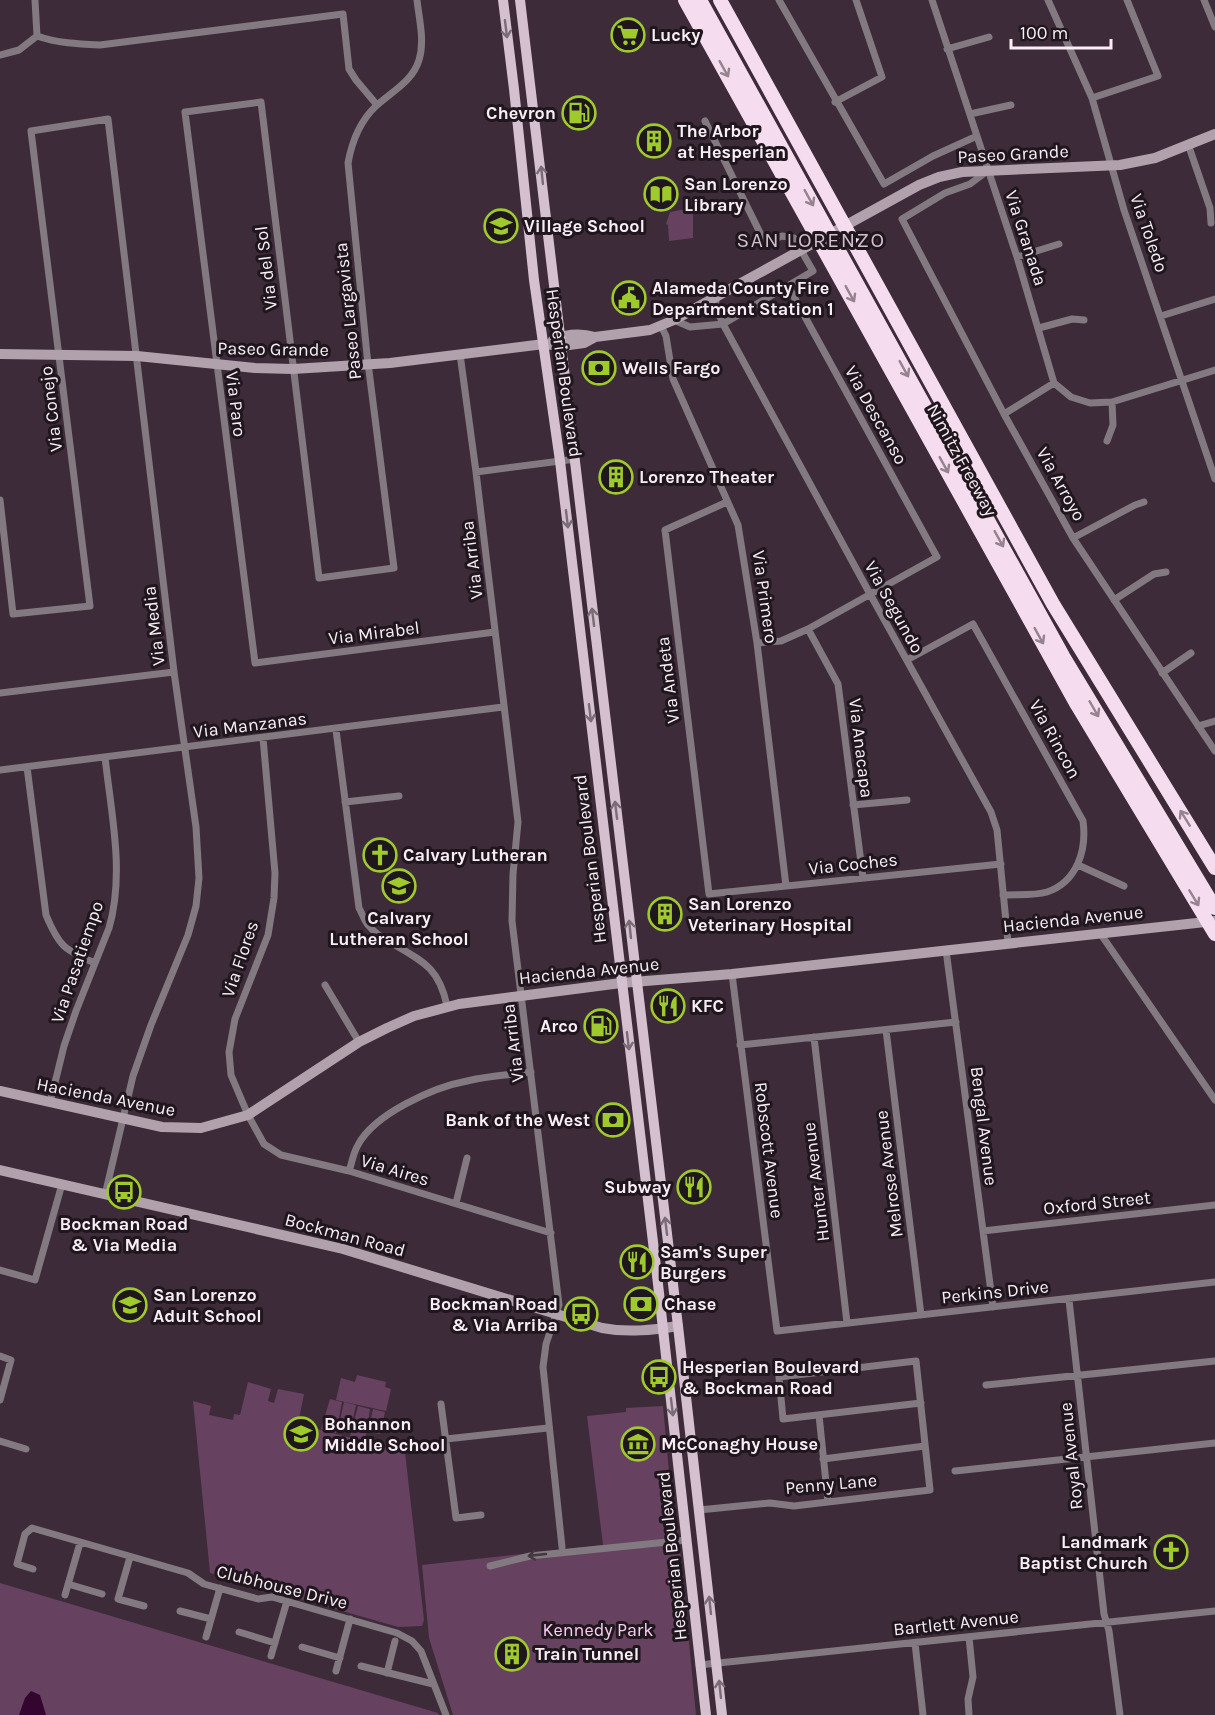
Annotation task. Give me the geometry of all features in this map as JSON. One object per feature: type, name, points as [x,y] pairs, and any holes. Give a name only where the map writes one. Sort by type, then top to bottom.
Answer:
[{"type":"highway","name":"Nimitz Freeway","points":[[685,0],[1077,705],[1215,934]]},
{"type":"highway","points":[[699,0],[1064,656],[1215,908]]},
{"type":"highway","name":"Nimitz Freeway","points":[[720,0],[1053,604],[1215,868]]},
{"type":"highway","points":[[1162,819],[1165,849]]},
{"type":"main road","name":"Hesperian Boulevard","points":[[502,0],[514,89],[534,280],[560,461],[678,1454],[706,1715]]},
{"type":"main road","name":"Hesperian Boulevard","points":[[520,0],[576,459],[722,1715]]},
{"type":"main road","points":[[605,843],[615,853],[623,868]]},
{"type":"main road","points":[[634,1086],[642,1102],[646,1133],[655,1141]]},
{"type":"main road","points":[[640,1138],[648,1143],[654,1184],[662,1200]]},
{"type":"main road","points":[[678,1454],[684,1468],[695,1476]]},
{"type":"street","points":[[34,0],[37,36]]},
{"type":"street","name":"Paseo Largavista","points":[[319,578],[394,568],[369,364],[348,163],[352,144],[360,126],[378,105],[408,79],[420,59],[422,40],[417,0]]},
{"type":"street","points":[[779,0],[884,184],[933,156],[977,136]]},
{"type":"street","points":[[836,102],[882,77],[856,0]]},
{"type":"street","name":"Via Granada","points":[[932,0],[1017,257],[1054,383]]},
{"type":"street","name":"Via Toledo","points":[[1048,0],[1092,98],[1111,166],[1215,479]]},
{"type":"street","points":[[1092,98],[1158,76],[1127,0]]},
{"type":"street","points":[[1204,0],[1215,27]]},
{"type":"street","points":[[37,36],[73,44],[100,45],[343,15],[349,69],[356,81],[378,105]]},
{"type":"street","points":[[0,55],[19,50],[37,36]]},
{"type":"street","points":[[947,49],[989,38]]},
{"type":"street","name":"Via del Sol","points":[[185,112],[261,102],[319,578]]},
{"type":"street","points":[[970,114],[1011,105]]},
{"type":"street","name":"Via Paro","points":[[185,112],[255,663]]},
{"type":"street","name":"Via Media","points":[[31,131],[108,119],[174,672],[198,844],[199,879],[196,906],[188,935],[151,1025],[137,1066],[105,1195]]},
{"type":"street","points":[[674,320],[690,327],[723,324],[813,271],[794,238],[782,236],[765,243],[705,121]]},
{"type":"street","name":"Via Conejo","points":[[0,500],[13,614],[90,606],[31,131]]},
{"type":"street","name":"Paseo Grande","points":[[0,354],[60,353],[137,356],[293,369],[369,364],[561,341],[584,343],[595,337],[650,330],[674,320],[919,185],[939,177],[962,172],[1111,166],[1155,158],[1215,134]]},
{"type":"street","points":[[1188,144],[1210,208],[1211,222]]},
{"type":"street","name":"Via Arroyo","points":[[988,171],[970,184],[945,193],[902,219],[1004,414],[1073,538],[1215,751]]},
{"type":"street","points":[[1017,257],[1059,244]]},
{"type":"street","name":"Via Descanso","points":[[788,286],[937,557],[870,594]]},
{"type":"street","name":"Via Segundo","points":[[717,297],[716,305],[723,324],[991,812],[997,830],[1008,942]]},
{"type":"street","points":[[1161,316],[1215,299]]},
{"type":"street","points":[[1039,328],[1072,319],[1084,320]]},
{"type":"street","name":"Via Primero","points":[[661,326],[666,336],[673,380],[738,525],[742,542],[757,643],[786,886]]},
{"type":"street","name":"Via Arriba","points":[[460,354],[518,822],[513,874],[512,921],[559,1305],[546,1344],[543,1367],[562,1548]]},
{"type":"street","points":[[1004,414],[1054,383],[1071,397],[1090,403],[1112,402],[1215,370]]},
{"type":"street","points":[[1107,441],[1113,424],[1112,402]]},
{"type":"street","points":[[476,472],[576,459]]},
{"type":"street","name":"Via Andeta","points":[[709,894],[665,530],[727,502]]},
{"type":"street","points":[[1073,538],[1144,502]]},
{"type":"street","points":[[1114,600],[1154,574],[1166,572]]},
{"type":"street","points":[[757,643],[781,641],[808,629],[870,594]]},
{"type":"street","name":"Via Rincon","points":[[907,660],[973,624],[1083,821],[1085,833],[1078,866]]},
{"type":"street","name":"Via Anacapa","points":[[808,629],[838,684],[863,878]]},
{"type":"street","name":"Via Mirabel","points":[[255,663],[495,632]]},
{"type":"street","points":[[1162,673],[1191,653]]},
{"type":"street","points":[[0,693],[174,672]]},
{"type":"street","name":"Via Manzanas","points":[[0,770],[336,730],[503,707]]},
{"type":"street","points":[[1198,726],[1215,721]]},
{"type":"street","points":[[336,730],[359,908],[367,924],[380,936],[424,961],[440,983],[447,1006]]},
{"type":"street","name":"Via Flores","points":[[248,1115],[231,1075],[229,1052],[235,1019],[268,935],[274,898],[275,873],[263,738]]},
{"type":"street","name":"Via Pasatiempo","points":[[50,1103],[67,1038],[112,918],[116,886],[113,824],[105,757]]},
{"type":"street","points":[[27,767],[46,915],[55,938],[61,945],[95,963]]},
{"type":"street","points":[[345,802],[399,796]]},
{"type":"street","points":[[853,805],[907,800]]},
{"type":"street","name":"Via Coches","points":[[709,894],[1001,864]]},
{"type":"street","points":[[1003,895],[1046,892],[1064,882],[1078,866],[1124,886]]},
{"type":"street","name":"Hacienda Avenue","points":[[0,1091],[162,1127],[181,1129],[219,1124],[248,1115],[359,1042],[414,1016],[447,1006],[621,983],[732,974],[1215,921]]},
{"type":"street","points":[[1100,933],[1215,1100]]},
{"type":"street","name":"Bengal Avenue","points":[[946,950],[993,1306]]},
{"type":"street","name":"Robscott Avenue","points":[[732,974],[777,1331]]},
{"type":"street","points":[[325,985],[359,1042]]},
{"type":"street","points":[[740,1045],[956,1022]]},
{"type":"street","name":"Melrose Avenue","points":[[886,1030],[921,1315]]},
{"type":"street","name":"Hunter Avenue","points":[[814,1037],[848,1323]]},
{"type":"street","points":[[349,1172],[357,1145],[363,1137],[370,1129],[400,1107],[428,1093],[466,1081],[531,1072]]},
{"type":"street","name":"Via Aires","points":[[248,1115],[264,1144],[281,1155],[349,1172],[551,1233]]},
{"type":"street","points":[[456,1203],[467,1158]]},
{"type":"street","name":"Bockman Road","points":[[0,1170],[350,1250],[618,1331],[678,1326]]},
{"type":"street","points":[[0,1270],[35,1280],[62,1184]]},
{"type":"street","name":"Oxford Street","points":[[983,1231],[1215,1205]]},
{"type":"street","name":"Perkins Drive","points":[[777,1331],[1215,1282]]},
{"type":"street","name":"Royal Avenue","points":[[1069,1299],[1104,1614],[1109,1631],[1120,1715]]},
{"type":"street","points":[[0,1356],[11,1360],[0,1400]]},
{"type":"street","points":[[823,1459],[925,1446],[921,1403],[916,1361],[778,1377],[783,1419],[921,1403]]},
{"type":"street","points":[[986,1385],[1215,1361]]},
{"type":"street","points":[[441,1404],[456,1518],[481,1515]]},
{"type":"street","points":[[819,1415],[828,1502]]},
{"type":"street","points":[[446,1439],[548,1428]]},
{"type":"street","points":[[0,1441],[26,1449]]},
{"type":"street","points":[[955,1471],[1215,1443]]},
{"type":"street","name":"Penny Lane","points":[[699,1510],[770,1503],[794,1506],[930,1490],[925,1446]]},
{"type":"street","name":"Clubhouse Drive","points":[[33,1569],[17,1564],[25,1534],[28,1529],[32,1528],[188,1573],[204,1584],[258,1599],[272,1597],[397,1633],[412,1641],[421,1651],[446,1715]]},
{"type":"street","points":[[490,1566],[530,1556],[687,1540]]},
{"type":"street","points":[[64,1595],[81,1543]]},
{"type":"street","points":[[130,1557],[118,1599],[144,1606]]},
{"type":"street","points":[[68,1584],[102,1594]]},
{"type":"street","points":[[206,1637],[220,1588]]},
{"type":"street","points":[[271,1656],[287,1601]]},
{"type":"street","points":[[180,1611],[211,1619]]},
{"type":"street","name":"Bartlett Avenue","points":[[699,1665],[1215,1611]]},
{"type":"street","points":[[336,1671],[350,1619]]},
{"type":"street","points":[[239,1632],[275,1643]]},
{"type":"street","points":[[969,1637],[973,1677],[968,1699],[969,1715]]},
{"type":"street","points":[[387,1673],[395,1641]]},
{"type":"street","points":[[915,1643],[922,1715]]},
{"type":"street","points":[[302,1647],[340,1658]]},
{"type":"street","points":[[361,1666],[433,1684]]},
{"type":"green space","points":[[693,209],[693,238],[669,241],[666,224],[670,212]]},
{"type":"green space","points":[[357,1375],[386,1382],[385,1387],[391,1389],[386,1411],[336,1400],[341,1378],[355,1382]]},
{"type":"green space","points":[[248,1382],[271,1389],[268,1401],[274,1403],[278,1389],[304,1394],[298,1424],[405,1452],[424,1620],[422,1626],[398,1627],[210,1573],[193,1401],[211,1406],[209,1415],[233,1420],[234,1414],[240,1415]]},
{"type":"green space","points":[[330,1399],[342,1402],[336,1433],[321,1429]]},
{"type":"green space","points":[[344,1402],[356,1405],[351,1428],[339,1425]]},
{"type":"green space","points":[[358,1406],[370,1409],[365,1440],[350,1436]]},
{"type":"green space","name":"Kennedy Park","points":[[663,1406],[674,1527],[678,1529],[696,1715],[453,1715],[429,1638],[422,1565],[603,1545],[587,1416],[626,1412],[626,1408]]},
{"type":"green space","points":[[373,1409],[385,1412],[380,1434],[368,1432]]},
{"type":"green space","points":[[0,1583],[438,1713],[439,1715],[0,1715]]},
{"type":"shaded area","points":[[31,1691],[40,1695],[46,1715],[19,1715],[25,1698]]},
{"type":"place","name":"Lucky","points":[[628,35]]},
{"type":"place","name":"Chevron","points":[[579,113]]},
{"type":"place","name":"The Arbor at Hesperian","points":[[654,141]]},
{"type":"place","name":"San Lorenzo Library","points":[[661,194]]},
{"type":"place","name":"Village School","points":[[501,226]]},
{"type":"place","name":"Alameda County Fire Department Station 1","points":[[629,298]]},
{"type":"place","name":"Wells Fargo","points":[[599,368]]},
{"type":"place","name":"Lorenzo Theater","points":[[616,477]]},
{"type":"place","name":"Calvary Lutheran","points":[[380,855]]},
{"type":"place","name":"Calvary Lutheran School","points":[[399,886]]},
{"type":"place","name":"San Lorenzo Veterinary Hospital","points":[[665,914]]},
{"type":"place","name":"KFC","points":[[668,1006]]},
{"type":"place","name":"Arco","points":[[601,1026]]},
{"type":"place","name":"Bank of the West","points":[[613,1120]]},
{"type":"place","name":"Subway","points":[[694,1187]]},
{"type":"place","name":"Bockman Road & Via Media","points":[[124,1192]]},
{"type":"place","name":"Sam's Super Burgers","points":[[637,1262]]},
{"type":"place","name":"Chase","points":[[641,1304]]},
{"type":"place","name":"San Lorenzo Adult School","points":[[130,1305]]},
{"type":"place","name":"Bockman Road & Via Arriba","points":[[581,1314]]},
{"type":"place","name":"Hesperian Boulevard & Bockman Road","points":[[659,1377]]},
{"type":"place","name":"Bohannon Middle School","points":[[301,1434]]},
{"type":"place","name":"McConaghy House","points":[[638,1444]]},
{"type":"place","name":"Landmark Baptist Church","points":[[1171,1552]]},
{"type":"place","name":"Train Tunnel","points":[[512,1654]]},
{"type":"district","name":"SAN LORENZO","points":[[811,240]]}]
